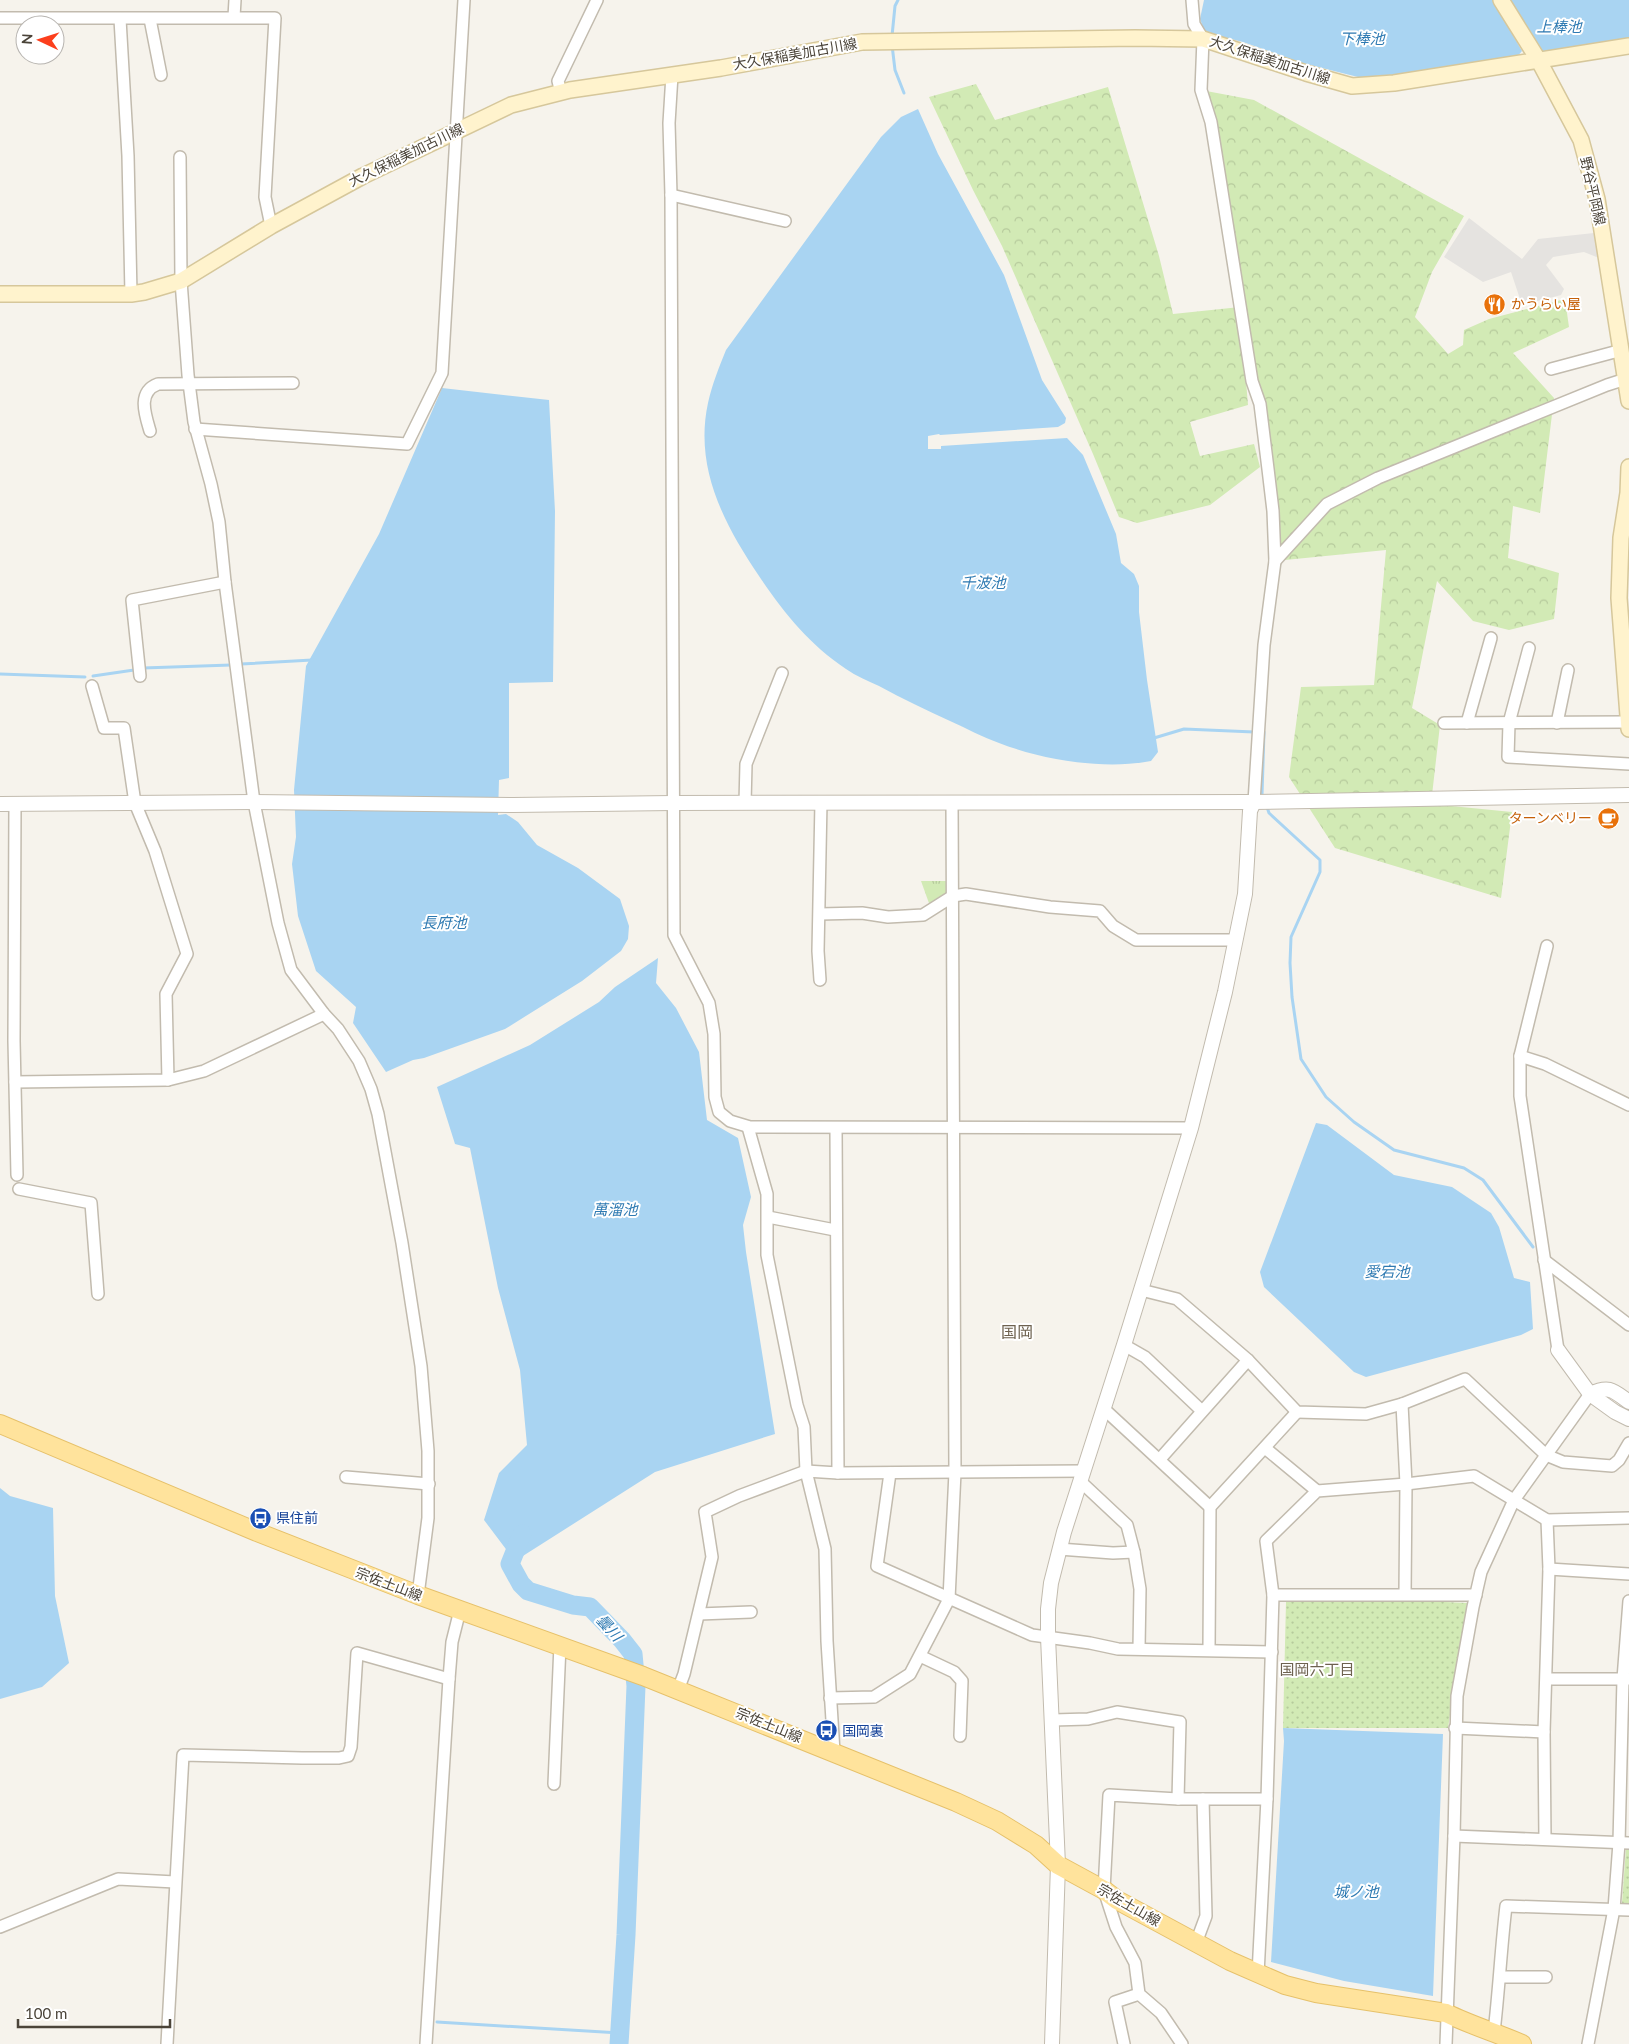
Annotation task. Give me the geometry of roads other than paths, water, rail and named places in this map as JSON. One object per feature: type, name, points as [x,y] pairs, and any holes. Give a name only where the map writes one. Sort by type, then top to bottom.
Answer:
[{"type":"main road","name":"野谷平岡線","points":[[1501,0],[1539,61],[1581,140],[1597,199],[1628,379],[1629,401]]},
{"type":"main road","name":"大久保稲美加古川線","points":[[0,294],[131,294],[144,292],[181,280],[271,226],[363,176],[510,105],[560,93],[862,42],[1203,39],[1352,86],[1394,83],[1629,46]]},
{"type":"main road","points":[[1629,467],[1628,493],[1621,538],[1619,598],[1629,729]]},
{"type":"main road","name":"宗佐土山線","points":[[0,1424],[183,1503],[418,1595],[643,1676],[956,1802],[997,1822],[1036,1845],[1058,1865],[1104,1890],[1117,1900],[1258,1974],[1286,1985],[1316,1992],[1446,2013],[1465,2023],[1494,2032],[1522,2044]]},
{"type":"street","points":[[234,17],[236,0]]},
{"type":"street","points":[[195,430],[407,444],[442,373],[464,0]]},
{"type":"street","points":[[560,93],[558,80],[596,0]]},
{"type":"street","points":[[1052,2044],[1058,1865],[1048,1637],[1051,1583],[1059,1549],[1191,1128],[1236,940],[1245,894],[1250,811],[1254,802],[1264,645],[1275,561],[1273,511],[1260,404],[1252,381],[1211,122],[1201,90],[1203,39],[1194,24],[1192,0]]},
{"type":"street","points":[[0,18],[275,18],[265,197],[271,226]]},
{"type":"street","points":[[120,19],[128,156],[131,294]]},
{"type":"street","points":[[150,19],[161,75]]},
{"type":"street","points":[[672,75],[669,123],[671,195],[674,934],[709,1003],[714,1034],[715,1097],[719,1112],[730,1120],[748,1127],[1191,1128]]},
{"type":"street","points":[[180,157],[181,280],[188,382],[195,430],[211,484],[219,522],[254,802],[278,923],[291,970],[360,1060],[378,1114],[402,1243],[421,1366],[427,1424],[428,1518],[418,1595]]},
{"type":"street","points":[[671,195],[785,221]]},
{"type":"street","points":[[1551,369],[1622,350]]},
{"type":"street","points":[[1275,561],[1327,504],[1347,493],[1524,418],[1607,385],[1628,379]]},
{"type":"street","points":[[150,431],[144,412],[144,397],[152,386],[158,384],[188,382],[293,384]]},
{"type":"street","points":[[140,676],[132,600],[225,582]]},
{"type":"street","points":[[1467,723],[1491,638]]},
{"type":"street","points":[[1530,648],[1509,723],[1508,757],[1629,764]]},
{"type":"street","points":[[1557,723],[1568,670]]},
{"type":"street","points":[[745,802],[746,764],[782,673]]},
{"type":"street","points":[[92,686],[104,728],[124,728],[135,803],[156,851],[187,954],[166,994],[168,1080]]},
{"type":"street","points":[[1444,723],[1628,722]]},
{"type":"street","points":[[0,804],[254,802],[513,805],[673,802],[1254,802],[1629,795]]},
{"type":"street","points":[[820,980],[818,950],[821,802]]},
{"type":"street","points":[[830,1698],[874,1697],[910,1674],[949,1599],[955,1472],[952,802]]},
{"type":"street","points":[[15,804],[17,1175]]},
{"type":"street","points":[[820,914],[862,913],[888,917],[923,915],[953,896],[966,894],[1050,907],[1100,911],[1113,926],[1136,940],[1236,940]]},
{"type":"street","points":[[1547,946],[1520,1056],[1520,1096],[1558,1350],[1590,1394],[1615,1412],[1629,1419]]},
{"type":"street","points":[[15,1082],[168,1080],[204,1071],[324,1014]]},
{"type":"street","points":[[1520,1056],[1545,1064],[1629,1105]]},
{"type":"street","points":[[748,1127],[766,1194],[768,1217],[767,1254],[797,1405],[804,1427],[806,1471],[825,1549],[827,1641],[834,1752]]},
{"type":"street","points":[[836,1128],[835,1230],[838,1473]]},
{"type":"street","points":[[19,1189],[91,1203],[98,1294]]},
{"type":"street","points":[[768,1217],[835,1230]]},
{"type":"street","points":[[1544,1260],[1629,1325]]},
{"type":"street","points":[[1141,1290],[1176,1299],[1248,1360],[1297,1412],[1366,1414],[1402,1404],[1465,1379],[1546,1455],[1563,1462],[1612,1466],[1619,1460],[1629,1443]]},
{"type":"street","points":[[1124,1345],[1145,1357],[1202,1411]]},
{"type":"street","points":[[1160,1459],[1248,1360]]},
{"type":"street","points":[[1446,2044],[1457,1696],[1481,1572],[1514,1500],[1590,1394],[1600,1390],[1611,1389],[1629,1402]]},
{"type":"street","points":[[1402,1404],[1406,1484],[1404,1594]]},
{"type":"street","points":[[1104,1409],[1210,1506]]},
{"type":"street","points":[[1209,1650],[1210,1506],[1297,1412]]},
{"type":"street","points":[[1265,1448],[1317,1491]]},
{"type":"street","points":[[678,1690],[684,1674],[712,1557],[705,1512],[740,1496],[806,1471],[838,1473],[955,1472],[1082,1476],[1127,1525],[1140,1589],[1139,1648]]},
{"type":"street","points":[[890,1473],[877,1566],[1032,1635],[1118,1648],[1272,1652]]},
{"type":"street","points":[[1258,1974],[1268,1799],[1272,1652],[1273,1595],[1266,1541],[1317,1491],[1474,1476],[1547,1520],[1629,1518]]},
{"type":"street","points":[[346,1478],[429,1484]]},
{"type":"street","points":[[1545,1839],[1544,1732],[1549,1568],[1547,1520]]},
{"type":"street","points":[[1059,1549],[1114,1553],[1134,1552]]},
{"type":"street","points":[[1549,1568],[1629,1574]]},
{"type":"street","points":[[1273,1595],[1476,1595]]},
{"type":"street","points":[[1588,2044],[1614,1909],[1624,1843],[1629,1601]]},
{"type":"street","points":[[426,2044],[449,1680],[452,1642],[460,1610]]},
{"type":"street","points":[[699,1614],[751,1612]]},
{"type":"street","points":[[554,1784],[560,1645]]},
{"type":"street","points":[[167,2044],[183,1755],[302,1758],[339,1758],[348,1756],[351,1747],[357,1653],[449,1680]]},
{"type":"street","points":[[920,1656],[954,1672],[962,1681],[960,1736]]},
{"type":"street","points":[[1547,1679],[1626,1679]]},
{"type":"street","points":[[1053,1720],[1088,1718],[1118,1712],[1180,1722],[1178,1799]]},
{"type":"street","points":[[1455,1728],[1544,1732]]},
{"type":"street","points":[[1182,2044],[1161,2013],[1138,1994],[1135,1963],[1116,1927],[1104,1890],[1109,1795],[1178,1799],[1268,1799]]},
{"type":"street","points":[[1196,1943],[1206,1916],[1203,1799]]},
{"type":"street","points":[[1454,1836],[1624,1843]]},
{"type":"street","points":[[0,1927],[118,1879],[175,1882]]},
{"type":"street","points":[[1494,2032],[1501,1977],[1502,1940],[1506,1906],[1629,1910]]},
{"type":"street","points":[[1501,1977],[1546,1977]]},
{"type":"street","points":[[1124,2044],[1115,2002],[1138,1994]]},
{"type":"water","name":"下棒池","points":[[1204,0],[1493,0],[1522,51],[1516,58],[1401,76],[1362,78],[1302,63],[1243,42],[1207,33],[1200,19]]},
{"type":"water","name":"上棒池","points":[[1510,0],[1629,0],[1629,43],[1544,53]]},
{"type":"water","name":"千波池","points":[[918,109],[938,154],[1004,275],[1042,380],[1066,418],[1065,423],[1058,427],[928,436],[928,449],[941,449],[941,446],[1067,438],[1083,455],[1116,534],[1121,563],[1134,574],[1139,586],[1139,612],[1158,752],[1151,761],[1133,764],[1094,764],[1054,759],[1016,749],[980,735],[850,672],[808,638],[778,602],[734,536],[715,494],[705,450],[705,427],[708,403],[726,350],[881,137],[901,117]]},
{"type":"water","name":"長府池","points":[[442,388],[549,400],[555,511],[553,682],[509,683],[509,778],[499,780],[498,815],[506,814],[518,822],[537,845],[578,868],[620,899],[629,926],[628,939],[621,951],[582,981],[505,1029],[424,1058],[413,1060],[386,1072],[353,1023],[356,1007],[316,971],[298,916],[292,864],[296,837],[294,790],[306,666],[379,534]]},
{"type":"water","name":"萬溜池","points":[[658,958],[656,983],[676,1008],[699,1052],[707,1120],[738,1138],[751,1197],[743,1225],[746,1252],[775,1434],[655,1472],[515,1561],[484,1520],[499,1473],[527,1445],[520,1370],[498,1288],[470,1148],[455,1144],[437,1087],[530,1045],[599,1002],[615,987]]},
{"type":"water","name":"愛宕池","points":[[1316,1123],[1327,1125],[1394,1175],[1452,1187],[1491,1213],[1499,1227],[1514,1278],[1530,1282],[1533,1329],[1521,1335],[1366,1377],[1354,1372],[1264,1287],[1260,1272]]},
{"type":"water","points":[[0,1488],[10,1496],[53,1508],[55,1596],[69,1663],[42,1687],[0,1699]]},
{"type":"water","name":"城ノ池","points":[[1283,1728],[1443,1734],[1433,1996],[1344,1981],[1271,1962],[1284,1741]]},
{"type":"waterway","points":[[892,36],[895,6],[898,0]]},
{"type":"waterway","points":[[892,45],[895,70],[904,93]]},
{"type":"waterway","points":[[241,664],[312,660]]},
{"type":"waterway","points":[[143,668],[231,665]]},
{"type":"waterway","points":[[93,676],[134,670]]},
{"type":"waterway","points":[[0,674],[85,677]]},
{"type":"waterway","points":[[1154,738],[1184,729],[1254,732]]},
{"type":"waterway","points":[[1263,799],[1264,732]]},
{"type":"waterway","points":[[1267,807],[1269,813],[1320,860],[1320,872],[1291,937],[1292,997],[1301,1059],[1326,1097],[1354,1122],[1394,1150],[1464,1168],[1483,1180],[1533,1247]]},
{"type":"waterway","name":"曇川","points":[[522,1534],[510,1564],[521,1584],[528,1591],[573,1605],[590,1607],[633,1654],[636,1686],[626,1935],[619,2044]]},
{"type":"waterway","points":[[437,2022],[620,2033]]},
{"type":"place","name":"かうらい屋","points":[[1495,304]]},
{"type":"place","name":"ターンベリー","points":[[1608,818]]},
{"type":"place","name":"県住前","points":[[260,1518]]},
{"type":"place","name":"国岡裏","points":[[826,1731]]},
{"type":"district","name":"国岡","points":[[1017,1332]]},
{"type":"district","name":"国岡六丁目","points":[[1317,1670]]}]
